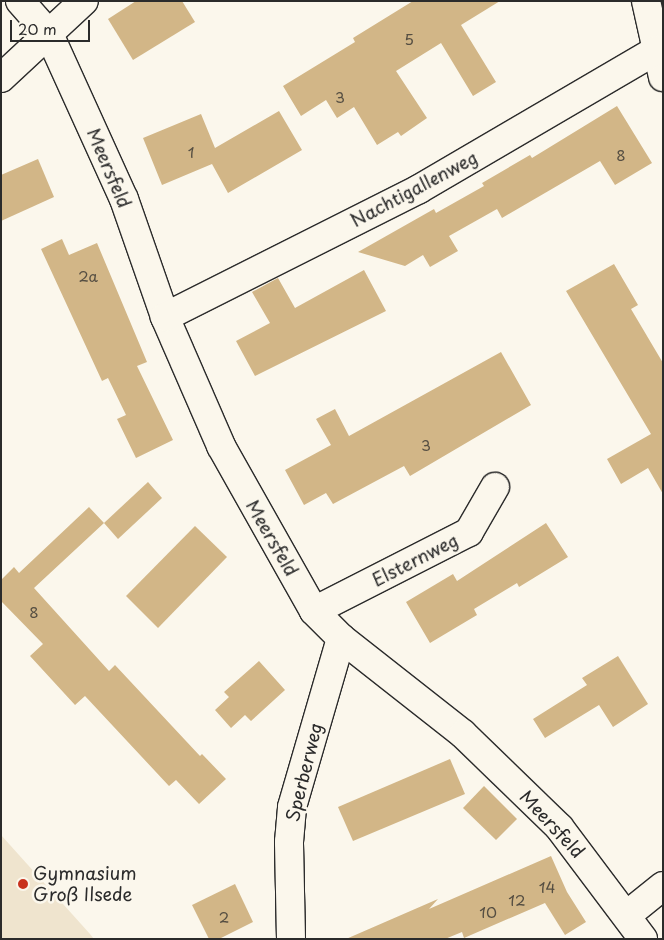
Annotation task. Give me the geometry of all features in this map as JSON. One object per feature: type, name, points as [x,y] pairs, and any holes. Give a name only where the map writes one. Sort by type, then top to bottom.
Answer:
[{"type":"street","name":"Meersfeld","points":[[20,1],[49,34],[124,199],[165,317],[236,477],[314,611],[341,638],[463,734],[559,827],[627,915],[643,939]]},
{"type":"street","points":[[1,78],[84,1]]},
{"type":"street","points":[[646,1],[663,77]]},
{"type":"street","name":"Nachtigallenweg","points":[[165,317],[419,189],[657,50]]},
{"type":"street","name":"Elsternweg","points":[[314,611],[469,532],[495,487]]},
{"type":"street","name":"Sperberweg","points":[[291,939],[289,842],[292,807],[341,638]]},
{"type":"street","points":[[627,915],[663,886]]},
{"type":"shaded area","name":"Gymnasium Groß Ilsede","points":[[1,835],[90,934],[94,939],[1,939]]},
{"type":"building","points":[[136,1],[182,1],[195,22],[133,60],[108,19]]},
{"type":"building","points":[[413,1],[500,1],[461,25],[496,82],[473,96],[441,43],[396,71],[427,118],[401,136],[398,132],[377,145],[354,107],[337,118],[326,100],[301,116],[283,86],[355,42],[353,38]]},
{"type":"building","points":[[617,106],[652,163],[615,185],[600,161],[502,218],[497,209],[449,236],[458,251],[430,267],[423,255],[405,266],[358,252],[434,209],[436,213],[484,186],[482,183],[530,155],[532,158]]},
{"type":"building","points":[[279,111],[302,150],[228,193],[212,164],[162,185],[143,138],[201,114],[215,148]]},
{"type":"building","points":[[38,159],[54,197],[1,221],[1,175]]},
{"type":"building","points":[[62,239],[69,255],[97,243],[147,362],[137,366],[173,440],[136,458],[117,419],[126,415],[108,378],[102,381],[41,249]]},
{"type":"building","points":[[614,264],[638,305],[631,309],[663,363],[663,494],[648,468],[621,484],[607,459],[651,434],[566,291]]},
{"type":"building","points":[[364,270],[386,311],[255,376],[236,341],[270,323],[252,292],[278,278],[295,308]]},
{"type":"building","points":[[501,352],[531,405],[410,476],[404,466],[333,504],[326,493],[304,505],[285,470],[331,445],[316,419],[335,409],[349,436]]},
{"type":"building","points":[[148,482],[162,498],[118,539],[104,523]]},
{"type":"building","points":[[89,507],[104,523],[34,588],[109,671],[115,665],[200,756],[202,754],[226,779],[199,804],[176,780],[169,786],[85,696],[75,705],[30,656],[43,644],[1,601],[1,580],[14,567],[19,573]]},
{"type":"building","points":[[546,523],[568,557],[519,587],[517,583],[474,609],[477,615],[430,643],[406,602],[453,574],[457,581]]},
{"type":"building","points":[[195,526],[227,557],[158,628],[126,596]]},
{"type":"building","points":[[618,656],[648,704],[613,727],[599,705],[545,738],[533,719],[587,685],[582,678]]},
{"type":"building","points":[[259,661],[285,690],[251,721],[245,715],[231,728],[215,710],[229,697],[224,692]]},
{"type":"building","points":[[450,759],[465,794],[353,841],[338,807]]},
{"type":"building","points":[[484,786],[517,819],[496,840],[463,808]]},
{"type":"building","points":[[551,856],[567,892],[586,922],[565,935],[545,903],[464,938],[462,932],[445,939],[346,939],[438,899],[429,909]]},
{"type":"building","points":[[235,884],[253,922],[219,939],[209,939],[192,905]]},
{"type":"place","name":"Gymnasium Groß Ilsede","points":[[23,884]]}]
